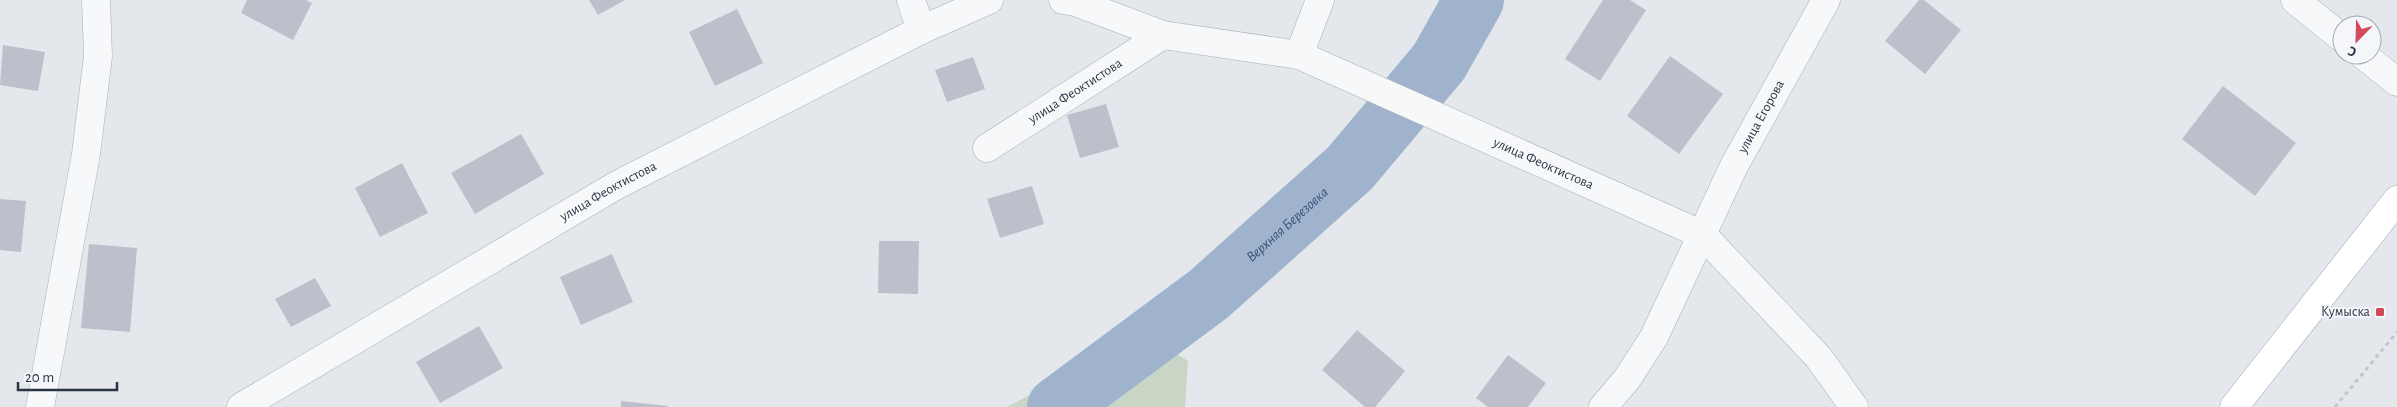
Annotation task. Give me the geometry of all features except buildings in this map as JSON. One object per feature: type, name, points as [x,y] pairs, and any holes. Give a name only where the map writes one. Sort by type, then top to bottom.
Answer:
[{"type":"main road","points":[[2234,407],[2397,200]]},
{"type":"street","points":[[40,407],[86,154],[98,56],[96,0]]},
{"type":"street","points":[[911,0],[921,30]]},
{"type":"street","name":"улица Феоктистова","points":[[241,407],[617,186],[921,30],[989,0]]},
{"type":"street","name":"улица Феоктистова","points":[[1063,0],[1076,2],[1163,35],[1299,55],[1703,234],[1819,358],[1854,407]]},
{"type":"street","points":[[1299,55],[1320,0]]},
{"type":"street","name":"улица Егорова","points":[[1603,407],[1627,379],[1654,337],[1734,166],[1826,0]]},
{"type":"street","points":[[2295,0],[2332,30]]},
{"type":"street","name":"улица Феоктистова","points":[[987,148],[1163,35]]},
{"type":"street","points":[[2376,65],[2397,82]]},
{"type":"path","points":[[2335,407],[2397,332]]},
{"type":"green space","points":[[1147,335],[1188,361],[1185,407],[1007,407]]},
{"type":"waterway","name":"Верхняя Березовка","points":[[1057,407],[1209,294],[1350,168],[1439,62],[1474,0]]},
{"type":"place","name":"Кумыска","points":[[2380,312]]}]
